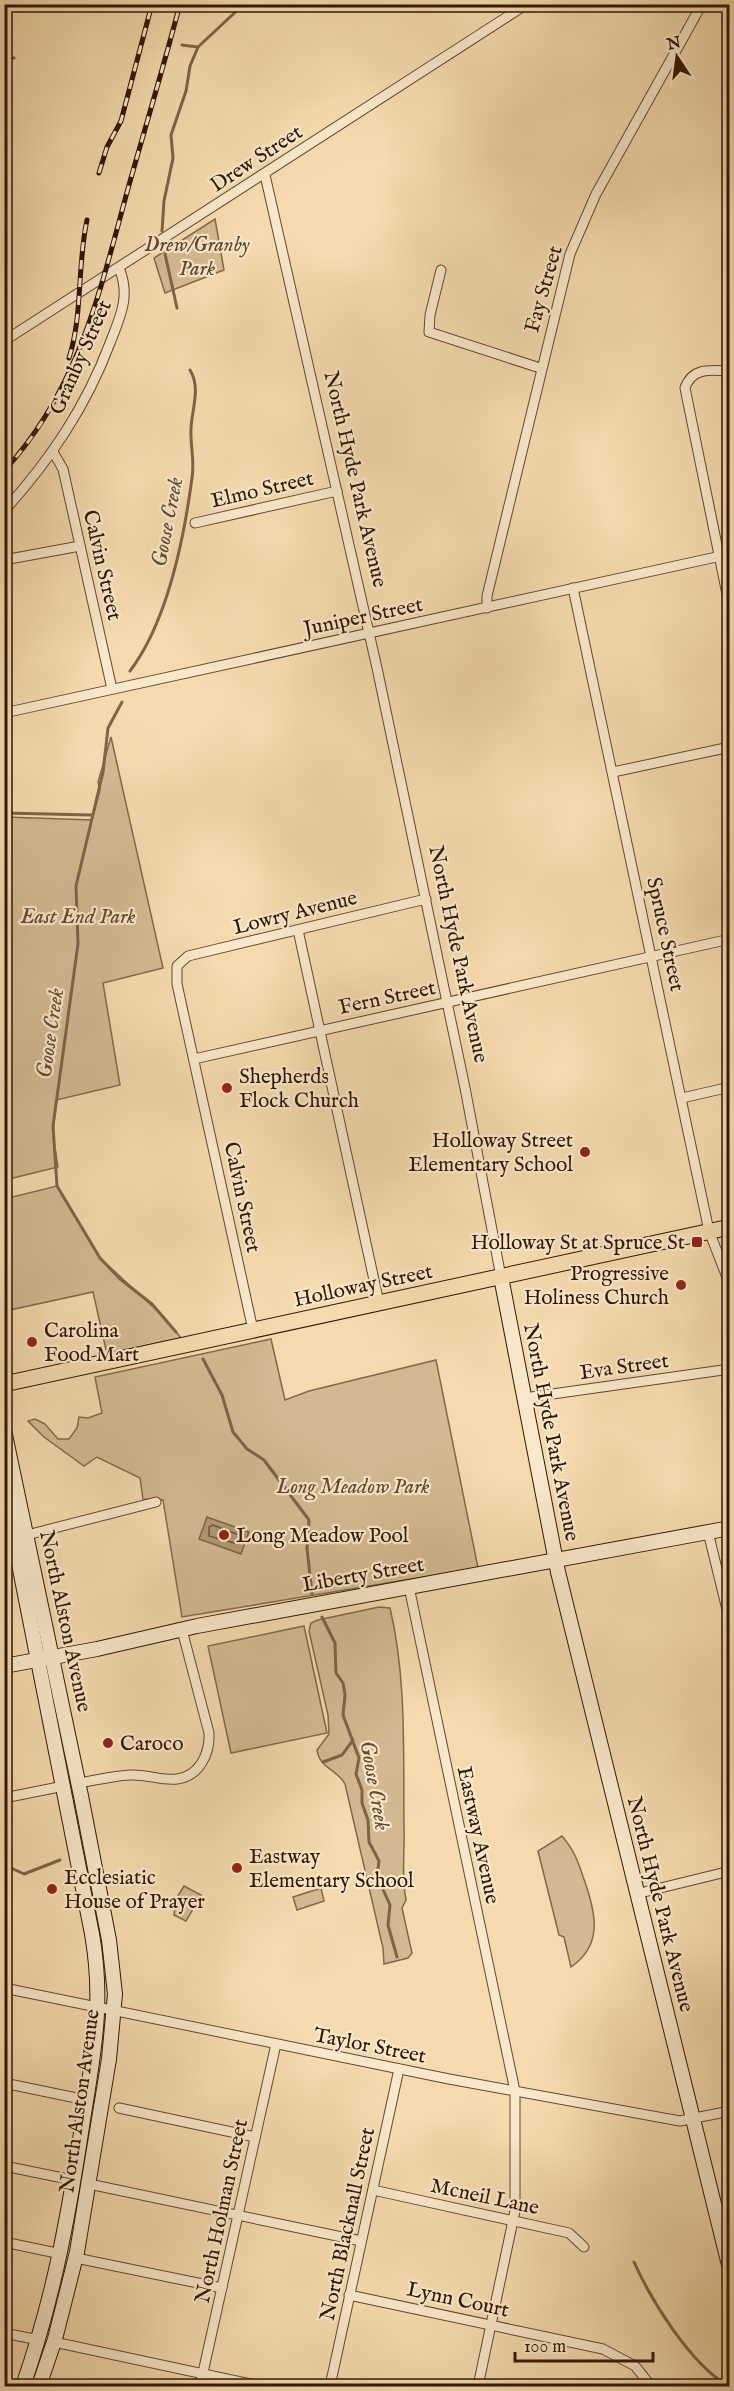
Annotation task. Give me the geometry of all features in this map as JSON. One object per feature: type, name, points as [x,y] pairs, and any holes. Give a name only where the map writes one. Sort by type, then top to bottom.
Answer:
[{"type":"main road","name":"Holloway Street","points":[[4,1384],[729,1227]]},
{"type":"main road","name":"North Hyde Park Avenue","points":[[501,1277],[555,1560],[729,2269]]},
{"type":"main road","name":"North Alston Avenue","points":[[4,1430],[15,1538],[53,1657],[109,1940],[115,2011],[76,2258],[54,2342],[39,2386]]},
{"type":"main road","name":"North Alston Avenue","points":[[4,1488],[96,1959],[99,2008],[61,2254],[39,2340],[22,2386]]},
{"type":"main road","name":"Liberty Street","points":[[4,1666],[182,1630],[729,1528]]},
{"type":"street","name":"Drew Street","points":[[4,341],[265,175],[527,4]]},
{"type":"street","name":"Fay Street","points":[[487,608],[487,596],[540,368],[564,275],[583,221],[642,108],[702,4]]},
{"type":"street","name":"North Hyde Park Avenue","points":[[265,175],[369,633],[426,899],[501,1277]]},
{"type":"street","name":"Granby Street","points":[[4,511],[53,452],[89,393],[126,299],[119,268]]},
{"type":"street","points":[[441,270],[430,315],[429,332],[540,368]]},
{"type":"street","points":[[729,371],[706,370],[692,375],[687,381],[685,396],[729,609]]},
{"type":"street","name":"Calvin Street","points":[[53,452],[63,469],[112,689]]},
{"type":"street","name":"Elmo Street","points":[[195,523],[337,491]]},
{"type":"street","points":[[4,560],[80,546]]},
{"type":"street","name":"Juniper Street","points":[[4,713],[729,554]]},
{"type":"street","name":"Spruce Street","points":[[573,588],[709,1231],[729,1285]]},
{"type":"street","points":[[613,772],[729,747]]},
{"type":"street","name":"Lowry Avenue","points":[[177,966],[188,956],[426,899]]},
{"type":"street","points":[[298,930],[379,1303]]},
{"type":"street","name":"Fern Street","points":[[194,1059],[729,939]]},
{"type":"street","name":"Calvin Street","points":[[177,966],[177,984],[253,1330]]},
{"type":"street","points":[[682,1098],[729,1087]]},
{"type":"street","name":"Eva Street","points":[[524,1398],[729,1369]]},
{"type":"street","points":[[15,1538],[156,1502]]},
{"type":"street","points":[[708,1532],[729,1622]]},
{"type":"street","name":"Eastway Avenue","points":[[409,1587],[515,2091],[513,2221],[478,2386]]},
{"type":"street","points":[[79,1784],[130,1775],[176,1779],[192,1773],[204,1761],[209,1746],[209,1733],[182,1630]]},
{"type":"street","points":[[4,1798],[64,1786]]},
{"type":"street","points":[[636,1893],[729,1871]]},
{"type":"street","name":"Taylor Street","points":[[4,1988],[399,2069],[680,2121],[729,2111]]},
{"type":"street","name":"North Holman Street","points":[[200,2386],[276,2044]]},
{"type":"street","name":"North Blacknall Street","points":[[330,2386],[399,2069]]},
{"type":"street","points":[[4,2083],[86,2100]]},
{"type":"street","points":[[119,2108],[255,2137]]},
{"type":"street","points":[[4,2166],[73,2180]]},
{"type":"street","points":[[88,2184],[361,2241]]},
{"type":"street","name":"Mcneil Lane","points":[[373,2190],[568,2233],[584,2247]]},
{"type":"street","points":[[4,2242],[61,2254]]},
{"type":"street","points":[[76,2258],[222,2288]]},
{"type":"street","name":"Lynn Court","points":[[349,2295],[603,2349],[635,2366],[651,2386]]},
{"type":"street","points":[[4,2333],[39,2340]]},
{"type":"street","points":[[54,2342],[260,2386]]},
{"type":"green space","name":"Drew/Granby Park","points":[[215,219],[224,270],[165,293],[154,258]]},
{"type":"green space","name":"East End Park","points":[[111,737],[163,968],[103,983],[120,1085],[56,1100],[53,1135],[58,1167],[5,1180],[5,817],[92,820],[100,790],[98,782]]},
{"type":"green space","points":[[57,1186],[100,1258],[164,1317],[181,1338],[107,1354],[93,1292],[5,1311],[4,1199]]},
{"type":"green space","name":"Long Meadow Park","points":[[271,1339],[285,1400],[309,1391],[436,1360],[478,1568],[182,1617],[163,1500],[143,1499],[140,1478],[97,1457],[84,1466],[44,1437],[28,1421],[35,1419],[45,1424],[58,1439],[69,1439],[77,1428],[79,1417],[88,1418],[102,1413],[95,1377]]},
{"type":"green space","points":[[379,1607],[390,1608],[402,1690],[403,1873],[406,1900],[402,1908],[412,1953],[408,1958],[384,1964],[383,1948],[345,1784],[325,1765],[317,1750],[329,1734],[328,1715],[309,1631],[311,1623],[318,1620]]},
{"type":"green space","points":[[304,1626],[327,1733],[231,1753],[208,1646]]},
{"type":"green space","points":[[562,1836],[578,1863],[594,1917],[592,1939],[588,1949],[571,1967],[564,1937],[559,1935],[538,1851]]},
{"type":"green space","points":[[184,1886],[201,1895],[186,1921],[174,1915],[176,1899]]},
{"type":"green space","points":[[321,1888],[324,1901],[297,1910],[293,1897]]},
{"type":"water","name":"Long Meadow Pool","points":[[207,1517],[249,1532],[241,1554],[199,1539]]},
{"type":"waterway","name":"Goose Creek","points":[[162,231],[164,201],[173,158],[171,135],[186,91],[190,66],[198,47],[244,4]]},
{"type":"waterway","points":[[182,45],[198,47]]},
{"type":"waterway","points":[[4,56],[14,58]]},
{"type":"waterway","name":"Goose Creek","points":[[165,254],[177,308]]},
{"type":"waterway","name":"Goose Creek","points":[[130,671],[154,629],[179,553],[193,472],[191,428],[195,384],[190,370]]},
{"type":"waterway","name":"Goose Creek","points":[[122,702],[108,728],[103,772],[76,886],[78,944],[53,1126],[57,1186],[100,1258],[120,1279],[152,1304],[176,1332]]},
{"type":"waterway","points":[[4,813],[91,815]]},
{"type":"waterway","name":"Goose Creek","points":[[203,1359],[222,1395],[233,1432],[247,1449],[264,1460],[309,1520],[307,1548],[312,1594]]},
{"type":"waterway","name":"Goose Creek","points":[[322,1617],[335,1643],[336,1673],[343,1683],[345,1695],[343,1715],[359,1758],[356,1774],[368,1820],[369,1842],[379,1861],[377,1876],[390,1905],[388,1925],[397,1957]]},
{"type":"waterway","points":[[323,1762],[342,1755],[353,1740]]},
{"type":"waterway","points":[[4,1875],[11,1868],[24,1874],[60,1860]]},
{"type":"waterway","name":"Goose Creek","points":[[634,2262],[662,2313],[686,2347],[700,2363],[728,2386]]},
{"type":"railway","points":[[99,173],[107,147],[121,121],[152,4]]},
{"type":"railway","points":[[4,471],[30,439],[52,406],[84,336],[108,262],[180,4]]},
{"type":"railway","points":[[69,358],[76,324],[87,220]]},
{"type":"place","name":"Shepherds Flock Church","points":[[227,1088]]},
{"type":"place","name":"Holloway Street Elementary School","points":[[585,1152]]},
{"type":"place","name":"Holloway St at Spruce St","points":[[697,1242]]},
{"type":"place","name":"Progressive Holiness Church","points":[[681,1285]]},
{"type":"place","name":"Carolina Food Mart","points":[[32,1342]]},
{"type":"place","name":"Long Meadow Pool","points":[[224,1535]]},
{"type":"place","name":"Caroco","points":[[108,1743]]},
{"type":"place","name":"Eastway Elementary School","points":[[237,1868]]},
{"type":"place","name":"Ecclesiatic House of Prayer","points":[[52,1889]]}]
